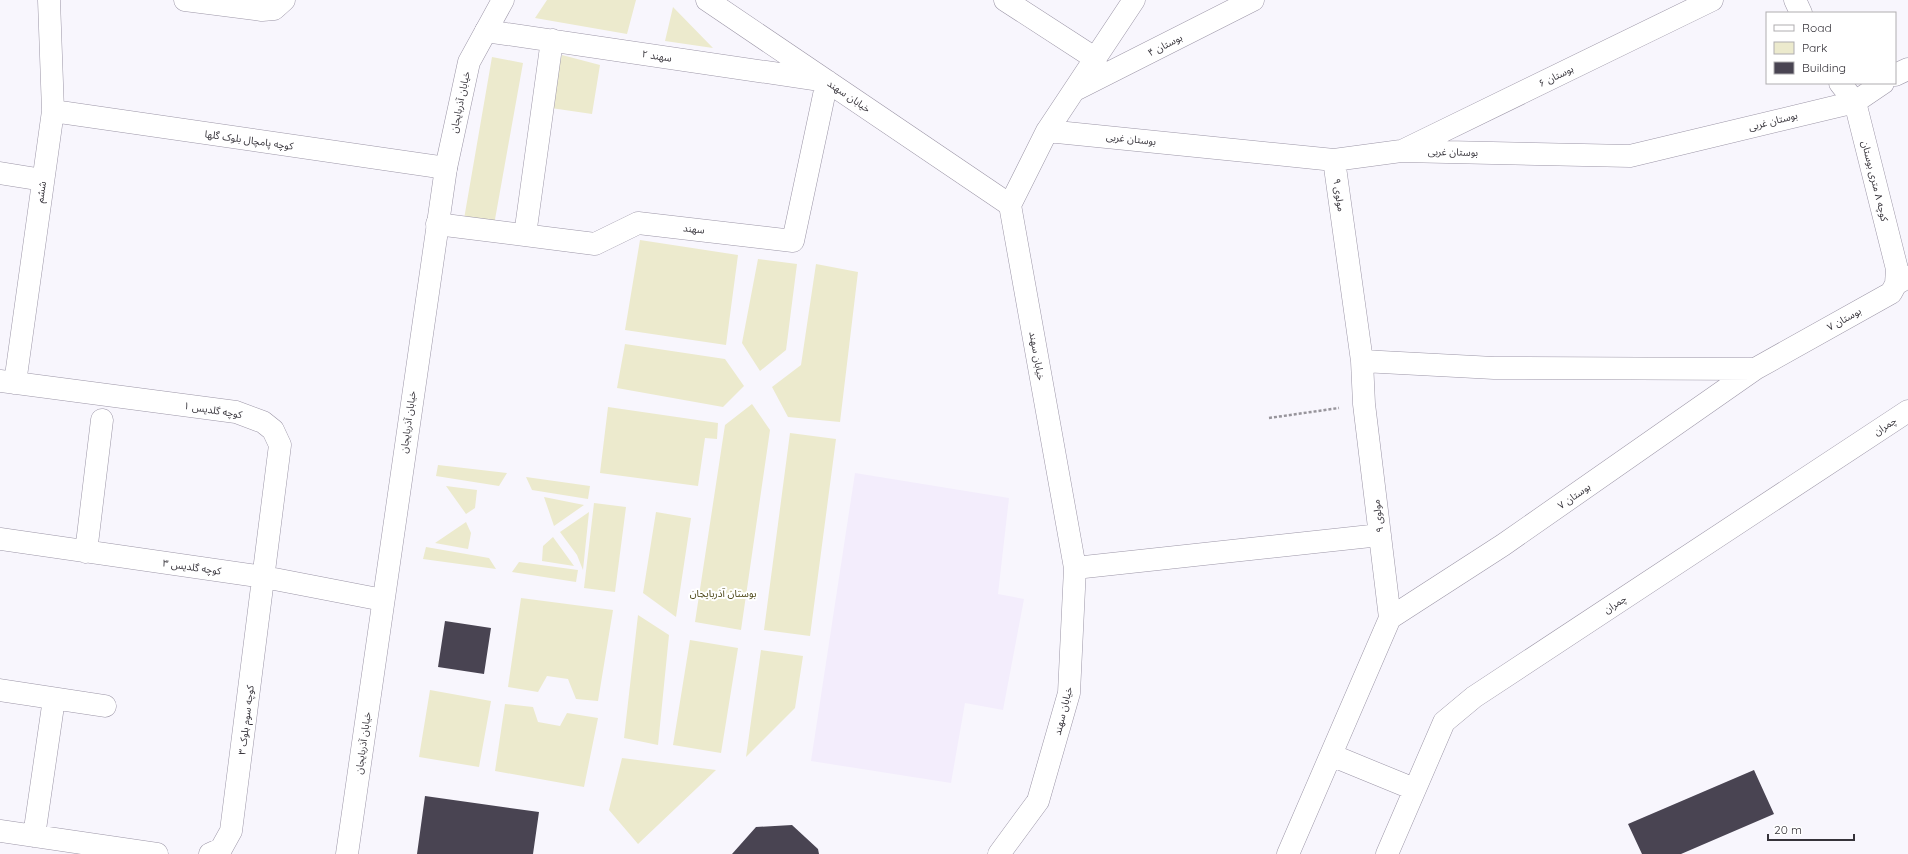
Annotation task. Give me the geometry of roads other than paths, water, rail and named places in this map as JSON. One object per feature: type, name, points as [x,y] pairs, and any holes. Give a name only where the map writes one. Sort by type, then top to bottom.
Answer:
[{"type":"street","name":"ششم","points":[[8,382],[43,180],[53,112],[49,0]]},
{"type":"street","points":[[185,0],[262,10],[274,9],[284,0]]},
{"type":"street","name":"خیابان آذربایجان","points":[[347,854],[446,168],[469,62],[503,0]]},
{"type":"street","points":[[1005,0],[1096,59]]},
{"type":"street","points":[[1010,205],[1047,131],[1076,90],[1134,0]]},
{"type":"street","name":"بوستان ۴","points":[[1076,90],[1253,0]]},
{"type":"street","name":"بوستان ۶","points":[[1401,152],[1712,0]]},
{"type":"street","points":[[1794,0],[1800,12]]},
{"type":"street","name":"خیابان سهند","points":[[722,3],[827,81],[1010,205],[1075,568],[1069,693],[1038,801],[999,854]]},
{"type":"street","name":"سهند ۲","points":[[486,31],[827,81]]},
{"type":"street","points":[[525,235],[552,40]]},
{"type":"street","points":[[1896,75],[1908,69]]},
{"type":"street","name":"سهند","points":[[437,224],[594,244],[638,223],[793,241],[827,81]]},
{"type":"street","name":"کوچه ۸ متری بوستان","points":[[1841,84],[1855,102],[1897,269],[1902,280]]},
{"type":"street","points":[[1855,102],[1881,84]]},
{"type":"street","name":"بوستان غربی","points":[[1047,131],[1334,160],[1401,152],[1630,156],[1855,102]]},
{"type":"street","name":"کوچه پامچال بلوک گلها","points":[[53,112],[446,168]]},
{"type":"street","name":"مولوی ۹","points":[[1334,160],[1362,361],[1364,404],[1390,618]]},
{"type":"street","points":[[0,174],[43,180]]},
{"type":"street","name":"بوستان ۷","points":[[1390,618],[1503,545],[1755,369],[1891,293],[1902,280]]},
{"type":"street","name":"بوستان ۷","points":[[1362,361],[1494,368],[1755,369]]},
{"type":"street","name":"کوچه گلدیس ۱","points":[[8,382],[236,412],[263,422],[273,430],[280,445],[264,577]]},
{"type":"street","name":"چمران","points":[[1387,854],[1444,722],[1474,697],[1908,411]]},
{"type":"street","points":[[86,552],[102,420]]},
{"type":"street","points":[[1075,568],[1380,535]]},
{"type":"street","name":"کوچه گلدیس ۳","points":[[0,539],[264,577],[383,600]]},
{"type":"street","name":"کوچه سوم بلوک ۳","points":[[210,854],[221,849],[231,831],[264,577]]},
{"type":"street","points":[[1288,854],[1390,618]]},
{"type":"street","points":[[0,690],[105,706]]},
{"type":"street","points":[[34,836],[54,699]]},
{"type":"street","points":[[1331,755],[1414,789]]},
{"type":"street","points":[[0,831],[34,836],[56,846],[157,854]]},
{"type":"park label","name":"بوستان آذربایجان","points":[[723,593]]}]
